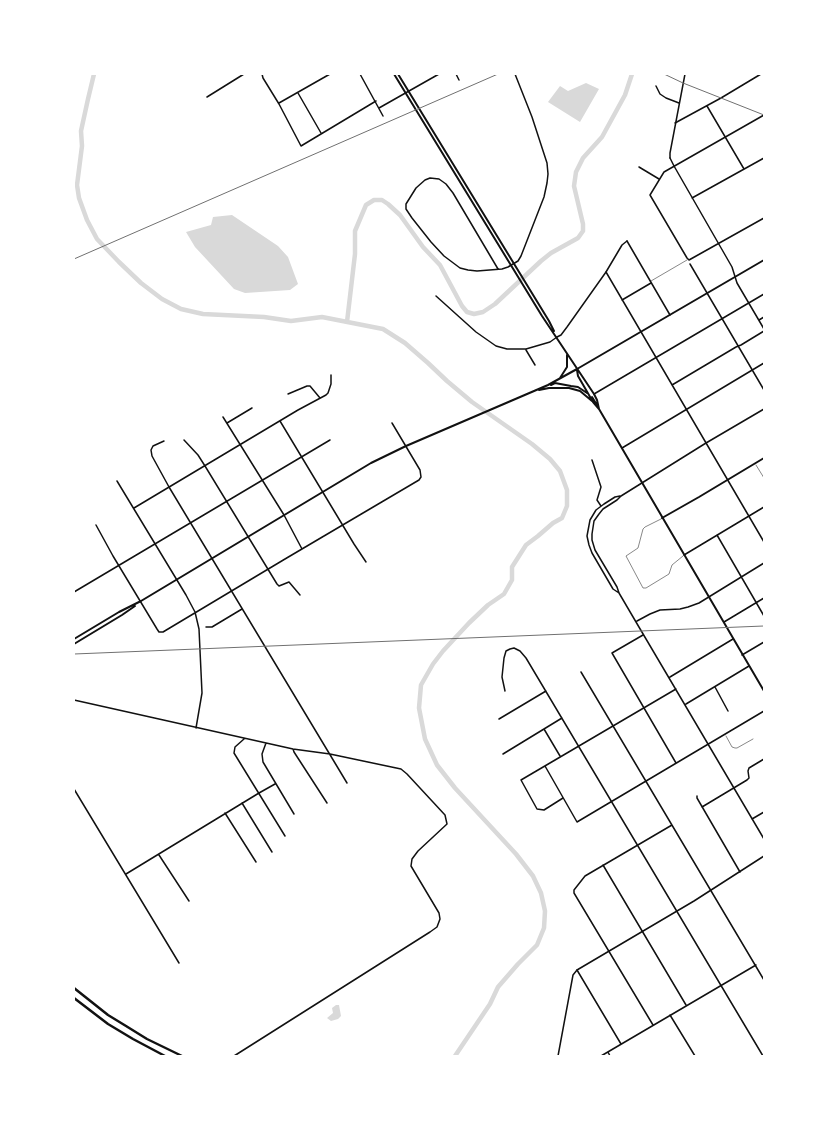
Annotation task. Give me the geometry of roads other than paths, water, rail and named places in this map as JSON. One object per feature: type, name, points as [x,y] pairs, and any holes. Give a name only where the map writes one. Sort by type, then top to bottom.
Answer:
[{"type":"highway","points":[[74,988],[108,1015],[147,1039],[182,1056]]},
{"type":"highway","points":[[74,998],[108,1024],[165,1056]]},
{"type":"main road","points":[[394,74],[567,354],[594,394],[599,409]]},
{"type":"main road","points":[[398,74],[508,258]]},
{"type":"main road","points":[[74,639],[119,612],[141,601],[371,463],[406,446],[536,391],[560,379],[764,260]]},
{"type":"main road","points":[[560,379],[567,367],[567,354]]},
{"type":"main road","points":[[577,369],[578,376],[593,402]]},
{"type":"main road","points":[[548,385],[555,384],[571,386],[589,394],[595,401],[764,691]]},
{"type":"main road","points":[[536,391],[549,388],[575,389],[586,395],[599,409]]},
{"type":"main road","points":[[662,518],[764,458]]},
{"type":"main road","points":[[74,644],[122,615],[141,601]]},
{"type":"street","points":[[207,97],[244,74]]},
{"type":"street","points":[[262,74],[301,146],[376,101]]},
{"type":"street","points":[[279,104],[330,74]]},
{"type":"street","points":[[360,74],[383,116]]},
{"type":"street","points":[[379,108],[438,74]]},
{"type":"street","points":[[456,74],[459,80]]},
{"type":"street","points":[[498,269],[453,193],[446,184],[439,179],[430,178],[421,183],[406,204],[406,209],[431,242],[444,256],[460,268],[477,271],[498,269],[508,267],[518,261],[544,197],[547,183],[547,163],[532,117],[515,74]]},
{"type":"street","points":[[672,385],[764,330],[737,283],[732,268],[670,158],[675,123],[685,74]]},
{"type":"street","points":[[675,123],[761,74]]},
{"type":"street","points":[[656,86],[660,94],[679,103]]},
{"type":"street","points":[[298,92],[321,133]]},
{"type":"street","points":[[707,106],[744,169]]},
{"type":"street","points":[[764,115],[664,172],[650,195],[688,260],[764,218]]},
{"type":"street","points":[[692,198],[764,158]]},
{"type":"street","points":[[639,167],[659,179]]},
{"type":"street","points":[[436,296],[491,344],[507,349],[526,349],[550,342],[561,334],[606,272],[622,244],[627,241],[670,315]]},
{"type":"street","points":[[690,264],[764,390]]},
{"type":"street","points":[[606,272],[764,542]]},
{"type":"street","points":[[622,300],[651,282]]},
{"type":"street","points":[[594,394],[764,294]]},
{"type":"street","points":[[759,320],[764,317]]},
{"type":"street","points":[[526,349],[535,365]]},
{"type":"street","points":[[622,448],[764,363]]},
{"type":"street","points":[[134,508],[326,395],[331,384],[331,375]]},
{"type":"street","points":[[288,394],[310,386],[320,398]]},
{"type":"street","points":[[227,423],[252,408]]},
{"type":"street","points":[[764,409],[706,443],[621,496],[603,509],[594,521],[592,534],[593,545],[619,593],[764,839]]},
{"type":"street","points":[[223,416],[284,515],[302,549]]},
{"type":"street","points":[[280,421],[366,562]]},
{"type":"street","points":[[96,525],[159,632],[163,632],[267,569],[418,482],[421,477],[420,470],[392,423]]},
{"type":"street","points":[[184,440],[198,455],[267,569],[279,586],[289,582],[300,595]]},
{"type":"street","points":[[74,592],[330,440]]},
{"type":"street","points":[[164,441],[153,446],[150,450],[152,456],[190,523],[347,783]]},
{"type":"street","points":[[592,460],[601,487],[597,500],[601,506]]},
{"type":"street","points":[[117,481],[195,612],[199,629],[202,692],[196,728]]},
{"type":"street","points":[[619,593],[613,589],[592,553],[587,536],[590,520],[596,510],[615,497],[621,496]]},
{"type":"street","points":[[684,555],[764,507]]},
{"type":"street","points":[[717,535],[764,616]]},
{"type":"street","points":[[636,622],[660,610],[688,607],[764,563]]},
{"type":"street","points":[[724,622],[764,598]]},
{"type":"street","points":[[206,627],[212,627],[242,609]]},
{"type":"street","points":[[644,634],[612,653],[676,763]]},
{"type":"street","points":[[669,677],[733,639]]},
{"type":"street","points":[[742,654],[764,642]]},
{"type":"street","points":[[505,691],[502,677],[504,658],[506,651],[510,648],[514,648],[520,651],[526,658],[763,1056]]},
{"type":"street","points":[[685,705],[749,666]]},
{"type":"street","points":[[581,672],[764,980]]},
{"type":"street","points":[[714,687],[728,711]]},
{"type":"street","points":[[563,798],[544,810],[537,809],[521,780],[676,689]]},
{"type":"street","points":[[499,719],[546,692]]},
{"type":"street","points":[[74,700],[293,749],[330,754],[401,769],[446,815],[447,824],[412,858],[411,866],[439,913],[440,919],[437,927],[234,1056]]},
{"type":"street","points":[[545,766],[577,822],[764,711]]},
{"type":"street","points":[[503,754],[562,718]]},
{"type":"street","points":[[544,729],[560,756]]},
{"type":"street","points":[[244,738],[234,752],[285,836]]},
{"type":"street","points":[[266,743],[262,754],[264,766],[294,814]]},
{"type":"street","points":[[293,749],[327,803]]},
{"type":"street","points":[[702,807],[747,780],[749,778],[749,768],[764,759]]},
{"type":"street","points":[[126,874],[275,784]]},
{"type":"street","points":[[74,789],[179,963]]},
{"type":"street","points":[[696,796],[740,872]]},
{"type":"street","points":[[242,803],[272,852]]},
{"type":"street","points":[[752,819],[764,812]]},
{"type":"street","points":[[225,813],[256,862]]},
{"type":"street","points":[[653,1025],[574,893],[574,890],[585,876],[672,825]]},
{"type":"street","points":[[159,855],[189,901]]},
{"type":"street","points":[[558,1056],[573,975],[577,970],[677,912],[764,856]]},
{"type":"street","points":[[603,865],[686,1005]]},
{"type":"street","points":[[600,1056],[756,965]]},
{"type":"street","points":[[577,970],[621,1044]]},
{"type":"street","points":[[670,1015],[695,1056]]},
{"type":"street","points":[[608,1052],[610,1056]]},
{"type":"lane","points":[[651,282],[688,260]]},
{"type":"lane","points":[[755,464],[764,478]]},
{"type":"lane","points":[[662,518],[644,527],[638,548],[626,556],[643,588],[646,588],[669,574],[672,565],[684,555]]},
{"type":"lane","points":[[725,734],[732,747],[735,748],[753,739]]},
{"type":"waterway","points":[[94,74],[81,131],[82,146],[77,185],[79,198],[87,220],[97,239],[141,283],[162,299],[181,309],[203,314],[264,317],[291,321],[322,317],[383,329],[405,343],[472,402],[532,444],[550,459],[560,471],[567,490],[567,506],[562,518],[553,523],[526,545],[512,567],[512,580],[504,594],[488,605],[443,651],[433,664],[421,685],[419,708],[425,739],[437,765],[455,788],[516,854],[533,876],[541,893],[545,911],[544,928],[537,945],[498,987],[490,1004],[455,1056]]},
{"type":"waterway","points":[[347,322],[355,254],[355,231],[366,205],[374,200],[382,200],[400,215],[423,247],[440,265],[462,306],[467,312],[474,314],[483,312],[495,304],[551,253],[578,238],[583,231],[583,224],[574,186],[576,172],[583,158],[602,137],[625,95],[632,74]]},
{"type":"railway","points":[[74,259],[498,74]]},
{"type":"railway","points":[[664,74],[764,115]]},
{"type":"railway","points":[[74,654],[764,626]]}]
